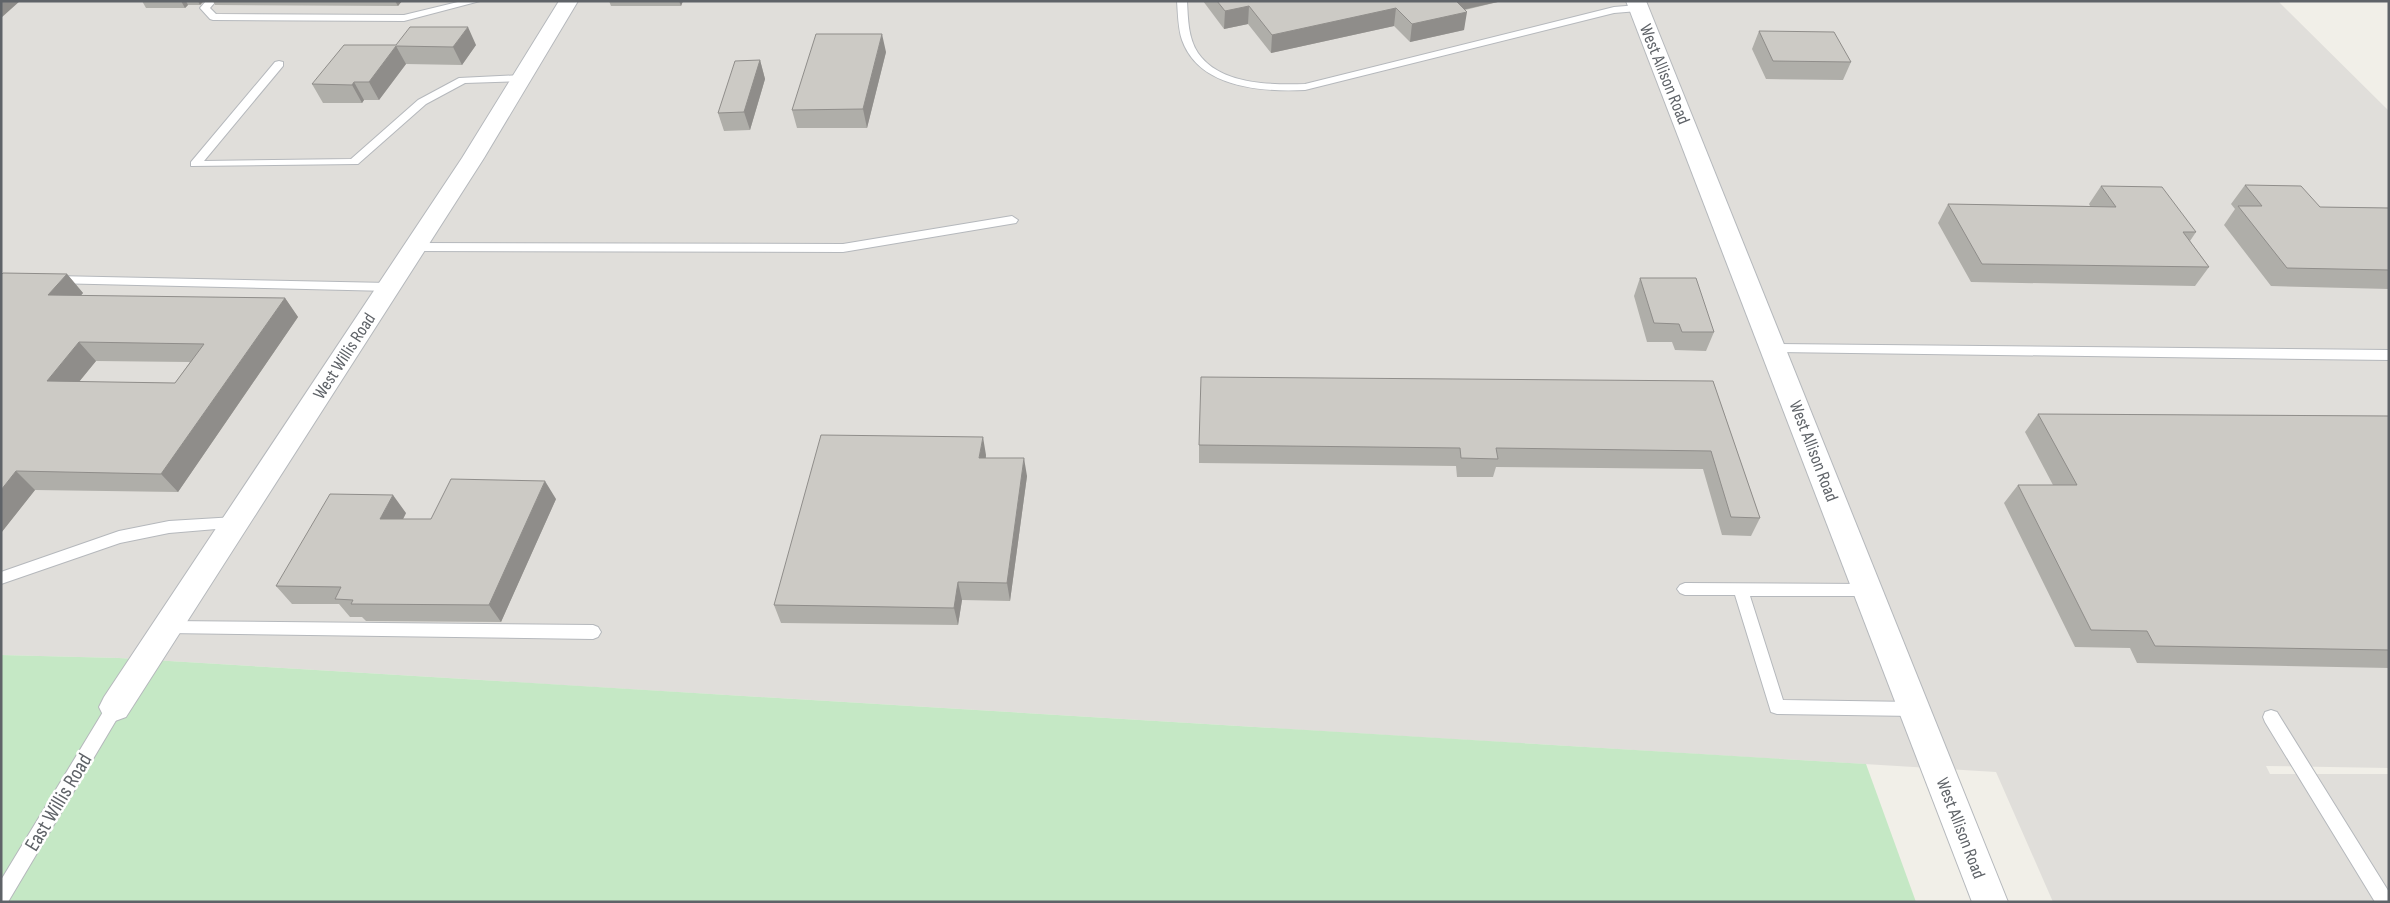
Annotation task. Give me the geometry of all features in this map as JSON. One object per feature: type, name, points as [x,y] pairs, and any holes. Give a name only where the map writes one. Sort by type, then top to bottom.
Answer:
[{"type":"street","name":"West Willis Road","points":[[115,707],[415,247],[569,1]]},
{"type":"street","name":"West Allison Road","points":[[1637,5],[1774,348],[1990,902]]},
{"type":"lane","points":[[211,1],[205,8],[213,17],[404,18],[474,1]]},
{"type":"lane","points":[[427,13],[436,1]]},
{"type":"lane","points":[[1182,1],[1187,41],[1199,62],[1225,76],[1250,85],[1279,89],[1305,86],[1637,5]]},
{"type":"lane","points":[[279,64],[195,164],[354,162],[422,102],[463,80],[522,78]]},
{"type":"lane","points":[[415,247],[843,248],[1012,220]]},
{"type":"lane","points":[[40,280],[389,287]]},
{"type":"lane","points":[[1774,348],[2389,355]]},
{"type":"lane","points":[[1,578],[119,537],[169,526],[235,523]]},
{"type":"lane","points":[[1685,590],[1869,590]]},
{"type":"lane","points":[[1740,590],[1777,707],[1914,709]]},
{"type":"lane","points":[[167,627],[593,632]]},
{"type":"lane","name":"East Willis Road","points":[[1,897],[115,707]]},
{"type":"lane","points":[[2271,716],[2384,902]]},
{"type":"shaded area","points":[[1,1],[2278,1],[2389,111],[2389,768],[2266,766],[2270,774],[2389,774],[2389,902],[2053,902],[1996,772],[119,658],[1,655]]},
{"type":"green space","points":[[1,655],[119,658],[1866,764],[1916,902],[1,902]]},
{"type":"building","points":[[1217,1],[1456,1],[1467,12],[1412,24],[1396,8],[1272,35],[1249,6],[1225,11]]},
{"type":"building","points":[[410,27],[468,27],[453,47],[396,46],[369,82],[354,82],[352,85],[312,84],[344,45],[396,45]]},
{"type":"building","points":[[1759,31],[1834,32],[1851,62],[1773,61]]},
{"type":"building","points":[[816,34],[882,34],[863,109],[792,110]]},
{"type":"building","points":[[760,60],[744,112],[718,113],[735,61]]},
{"type":"building","points":[[2245,185],[2301,186],[2320,207],[2389,208],[2389,270],[2287,268],[2238,206],[2262,206]]},
{"type":"building","points":[[2101,186],[2162,187],[2196,232],[2183,232],[2209,267],[1982,264],[1948,204],[2116,207]]},
{"type":"building","points":[[3,273],[67,274],[48,295],[285,298],[161,474],[16,471],[1,490],[1,275]],"holes":[[[79,342],[204,344],[175,383],[47,381]]]},
{"type":"building","points":[[1640,278],[1696,278],[1714,332],[1682,332],[1679,324],[1654,323]]},
{"type":"building","points":[[1201,377],[1713,381],[1760,518],[1731,517],[1711,451],[1496,448],[1498,459],[1461,458],[1460,448],[1199,445]]},
{"type":"building","points":[[2038,414],[2389,416],[2389,650],[2155,646],[2147,631],[2091,630],[2018,485],[2077,485]]},
{"type":"building","points":[[821,435],[983,437],[979,458],[1024,458],[1007,583],[958,582],[954,608],[774,605]]},
{"type":"building","points":[[451,479],[545,481],[489,605],[351,604],[353,600],[335,599],[341,587],[276,586],[330,494],[393,495],[380,519],[431,519]]}]
